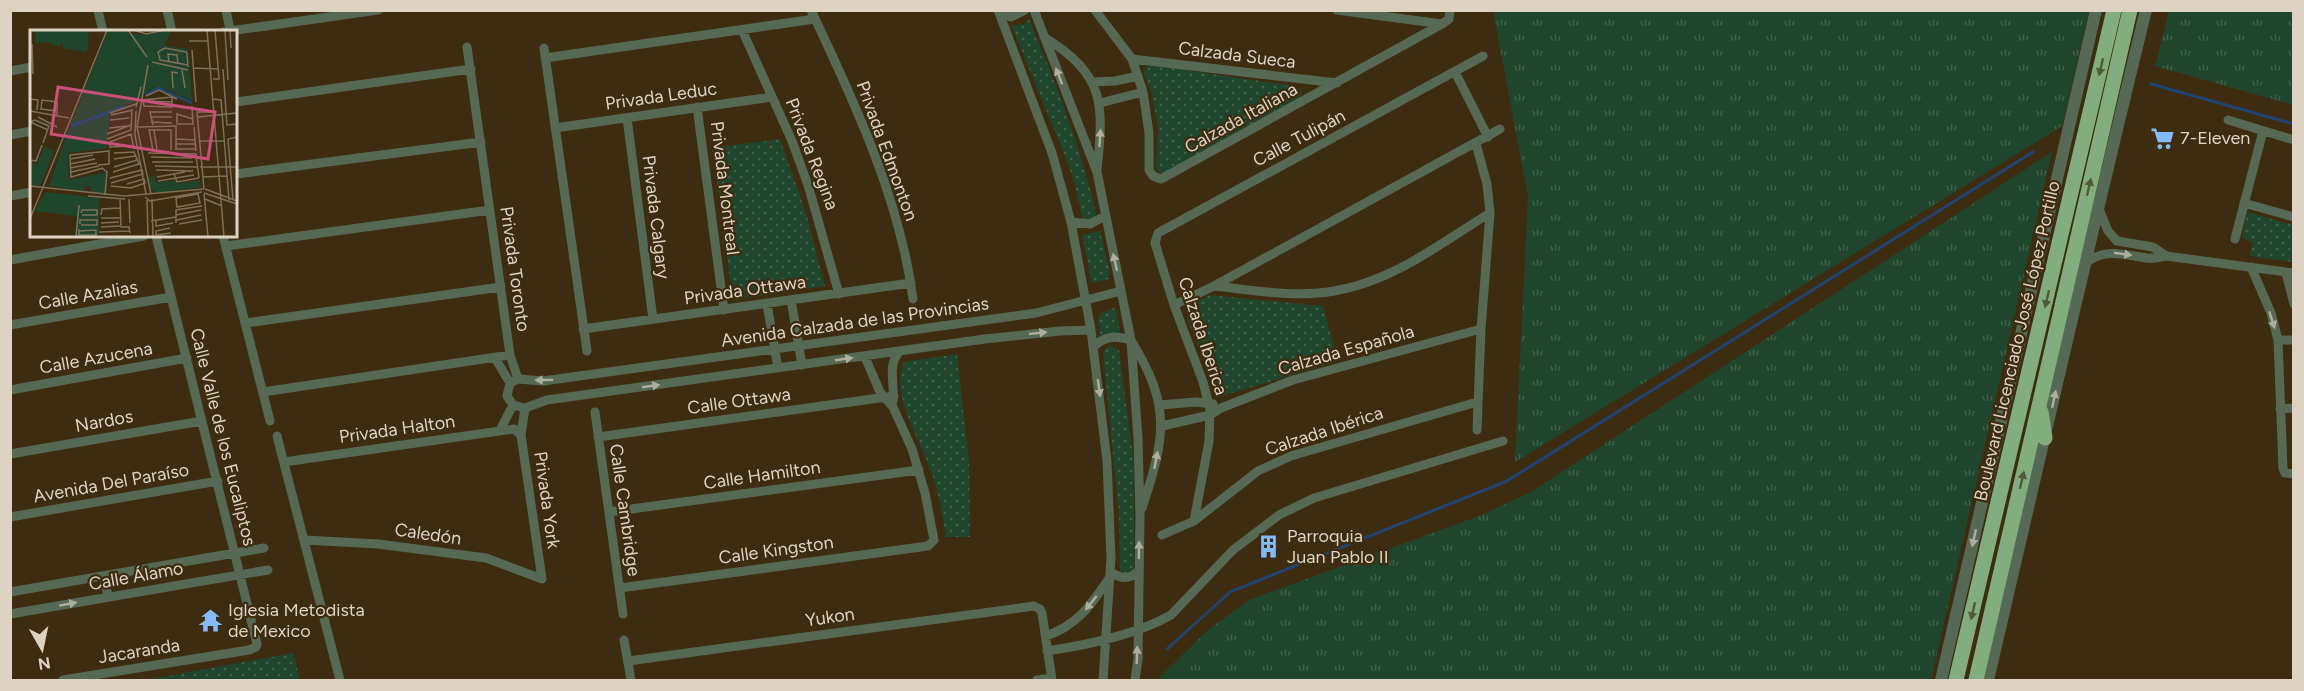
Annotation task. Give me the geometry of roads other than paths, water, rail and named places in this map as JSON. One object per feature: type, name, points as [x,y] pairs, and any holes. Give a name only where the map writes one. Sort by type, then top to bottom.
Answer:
[{"type":"highway","name":"Boulevard Licenciado José López Portillo","points":[[1956,681],[2114,10]]},
{"type":"highway","name":"Boulevard Licenciado José López Portillo","points":[[1976,681],[2130,10]]},
{"type":"highway","points":[[2040,402],[2045,438]]},
{"type":"street","points":[[98,10],[103,30]]},
{"type":"street","points":[[167,10],[172,30]]},
{"type":"street","points":[[226,10],[226,30]]},
{"type":"street","points":[[233,30],[378,10]]},
{"type":"street","points":[[998,12],[1011,17],[1020,15],[1024,10]]},
{"type":"street","points":[[1034,10],[1097,172],[1131,340],[1138,439],[1140,516],[1135,681]]},
{"type":"street","points":[[1337,10],[1442,24],[1449,19],[1450,10]]},
{"type":"street","name":"Boulevard Licenciado José López Portillo","points":[[1941,681],[2096,10]]},
{"type":"street","points":[[1988,681],[2083,267],[2146,10]]},
{"type":"street","points":[[998,12],[1052,153],[1071,222],[1091,330],[1107,461],[1111,574],[1103,681]]},
{"type":"street","points":[[1099,12],[1132,59],[1143,92],[1100,103]]},
{"type":"street","name":"Privada Edmonton","points":[[545,58],[742,30],[813,15],[843,76],[876,159],[901,237],[913,299]]},
{"type":"street","name":"Calzada Italiana","points":[[1143,92],[1149,133],[1149,170],[1153,176],[1161,179],[1442,24]]},
{"type":"street","name":"Privada Regina","points":[[742,30],[808,185],[839,294]]},
{"type":"street","points":[[1044,37],[1075,60],[1093,82],[1100,103],[1101,127],[1097,172]]},
{"type":"street","name":"Privada Toronto","points":[[263,392],[510,355],[467,47]]},
{"type":"street","points":[[544,48],[587,351]]},
{"type":"street","name":"Calle Tulipán","points":[[1158,233],[1483,56]]},
{"type":"street","name":"Calzada Sueca","points":[[1132,59],[1337,83]]},
{"type":"street","points":[[10,71],[30,67]]},
{"type":"street","points":[[237,102],[471,69]]},
{"type":"street","points":[[1455,72],[1488,137]]},
{"type":"street","points":[[1093,82],[1115,81],[1138,76]]},
{"type":"street","name":"Privada Leduc","points":[[555,128],[772,97]]},
{"type":"street","name":"Privada Montreal","points":[[697,107],[724,310]]},
{"type":"street","name":"Privada Calgary","points":[[627,118],[653,320]]},
{"type":"street","points":[[2228,120],[2294,140]]},
{"type":"street","points":[[1174,305],[1214,286],[1500,129]]},
{"type":"street","points":[[10,135],[30,131]]},
{"type":"street","points":[[2235,239],[2263,131]]},
{"type":"street","points":[[237,174],[481,142]]},
{"type":"street","points":[[1476,144],[1487,184],[1490,213],[1481,329],[1477,430]]},
{"type":"street","points":[[10,196],[30,192]]},
{"type":"street","points":[[2244,203],[2294,217]]},
{"type":"street","points":[[2099,209],[2108,231],[2116,242],[2153,247],[2166,256]]},
{"type":"street","points":[[226,246],[490,210]]},
{"type":"street","points":[[1214,286],[1286,293],[1333,291],[1365,283],[1394,272],[1490,213]]},
{"type":"street","points":[[1071,222],[1090,224],[1105,216]]},
{"type":"street","name":"Calzada Iberica","points":[[1158,233],[1155,243],[1208,402],[1210,415],[1209,441],[1194,521]]},
{"type":"street","points":[[10,260],[138,237]]},
{"type":"street","name":"Calle Valle de los Eucaliptos","points":[[156,237],[218,481],[256,647]]},
{"type":"street","points":[[224,237],[270,421]]},
{"type":"street","points":[[2083,267],[2092,258],[2105,253],[2120,253],[2150,258],[2166,256],[2290,273],[2294,304]]},
{"type":"street","points":[[2251,267],[2271,313],[2278,340],[2283,468],[2285,473],[2294,474]]},
{"type":"street","name":"Privada Ottawa","points":[[583,329],[911,283]]},
{"type":"street","points":[[246,323],[501,287]]},
{"type":"street","name":"Avenida Calzada de las Provincias","points":[[514,381],[543,381],[591,375],[1036,313],[1121,291]]},
{"type":"street","name":"Calle Azalias","points":[[10,326],[171,297]]},
{"type":"street","points":[[791,300],[802,365]]},
{"type":"street","points":[[767,304],[778,368]]},
{"type":"street","name":"Calzada Española","points":[[1162,426],[1210,415],[1221,408],[1293,380],[1481,329]]},
{"type":"street","name":"Avenida Calzada de las Provincias","points":[[525,408],[547,400],[778,368],[1026,334],[1091,330]]},
{"type":"street","points":[[1093,347],[1101,339],[1111,337],[1131,340],[1146,365],[1160,405],[1162,426],[1156,465],[1140,516]]},
{"type":"street","points":[[2278,340],[2294,340]]},
{"type":"street","points":[[2018,350],[2034,355]]},
{"type":"street","points":[[889,397],[893,361],[899,352]]},
{"type":"street","points":[[510,355],[514,381],[507,396],[513,405],[525,408]]},
{"type":"street","points":[[865,357],[889,397],[919,470]]},
{"type":"street","name":"Calle Azucena","points":[[10,390],[187,358]]},
{"type":"street","points":[[495,358],[514,381]]},
{"type":"street","name":"Calle Ottawa","points":[[598,437],[889,397]]},
{"type":"street","points":[[1160,405],[1208,402],[1221,408]]},
{"type":"street","name":"Calzada Ibérica","points":[[1162,535],[1179,530],[1194,521],[1258,471],[1291,456],[1477,402]]},
{"type":"street","points":[[500,430],[513,405]]},
{"type":"street","name":"Privada York","points":[[525,408],[518,432],[542,579]]},
{"type":"street","points":[[2280,409],[2294,408]]},
{"type":"street","name":"Calle Cambridge","points":[[595,412],[623,614]]},
{"type":"street","name":"Nardos","points":[[10,454],[202,421]]},
{"type":"street","name":"Privada Halton","points":[[284,462],[500,430],[518,432]]},
{"type":"street","points":[[277,436],[340,681]]},
{"type":"street","points":[[1047,651],[1138,629],[1171,615],[1233,550],[1279,515],[1314,498],[1503,441]]},
{"type":"street","name":"Calle Hamilton","points":[[609,512],[919,470]]},
{"type":"street","name":"Calle Kingston","points":[[620,588],[928,546],[934,540],[919,470]]},
{"type":"street","name":"Avenida Del Paraíso","points":[[10,517],[218,481]]},
{"type":"street","name":"Caledón","points":[[305,540],[378,544],[486,558],[542,579]]},
{"type":"street","name":"Calle Álamo","points":[[10,592],[264,548]]},
{"type":"street","name":"Calle Álamo","points":[[10,614],[268,570]]},
{"type":"street","points":[[1111,574],[1124,578],[1131,577],[1138,571]]},
{"type":"street","points":[[1036,681],[1052,680],[1046,636],[1067,628],[1080,617],[1111,574]]},
{"type":"street","points":[[104,576],[108,597]]},
{"type":"street","name":"Yukon","points":[[628,661],[1038,607],[1042,613],[1046,636]]},
{"type":"street","points":[[624,640],[631,681]]},
{"type":"street","name":"Jacaranda","points":[[63,681],[256,647]]},
{"type":"waterway","points":[[2151,84],[2294,124]]},
{"type":"waterway","points":[[1167,649],[1230,592],[1507,481],[2033,152]]},
{"type":"place","name":"7-Eleven","points":[[2162,138]]},
{"type":"place","name":"Parroquia Juan Pablo II","points":[[1269,546]]},
{"type":"place","name":"Iglesia Metodista de Mexico","points":[[210,620]]}]
